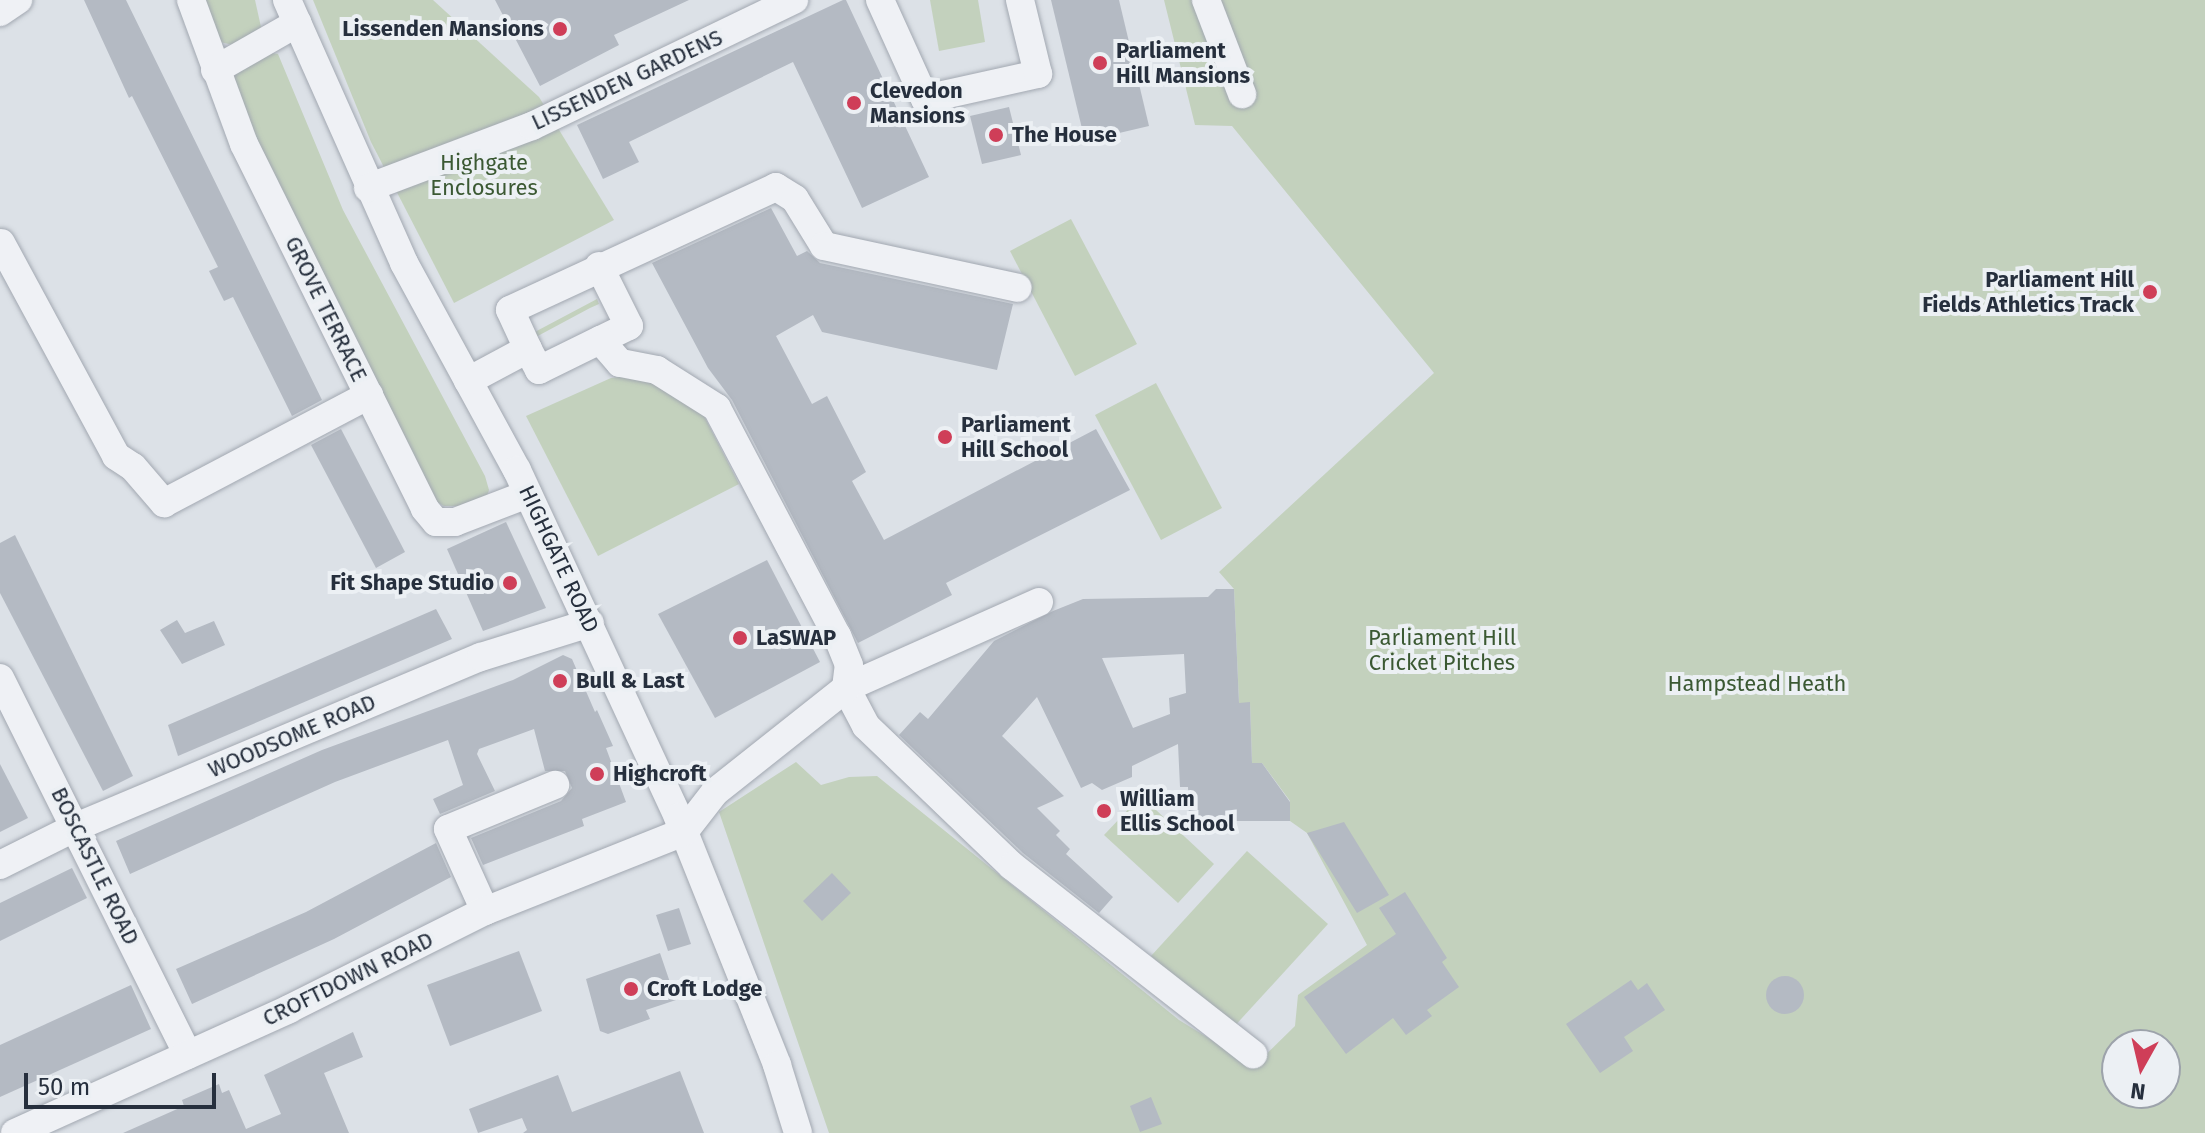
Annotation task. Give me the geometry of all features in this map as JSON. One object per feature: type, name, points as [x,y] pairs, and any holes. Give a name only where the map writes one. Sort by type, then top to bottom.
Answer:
[{"type":"street","points":[[0,12],[18,0]]},
{"type":"street","name":"GROVE TERRACE","points":[[191,0],[244,144],[425,509],[436,522],[455,522],[528,494]]},
{"type":"street","name":"LISSENDEN GARDENS","points":[[368,188],[532,126],[794,0]]},
{"type":"street","points":[[880,0],[925,99],[1038,74],[1020,0]]},
{"type":"street","points":[[1206,0],[1242,94]]},
{"type":"street","points":[[215,70],[292,12]]},
{"type":"street","name":"HIGHGATE ROAD","points":[[292,12],[368,188],[528,494],[590,623],[684,832],[777,1065],[798,1133]]},
{"type":"street","points":[[599,266],[629,326],[539,370],[510,310],[599,266],[776,187],[795,199],[824,246],[1018,288]]},
{"type":"street","points":[[1,243],[116,456],[133,467],[164,503],[369,395]]},
{"type":"street","points":[[600,340],[620,363],[657,370],[717,408],[837,636],[849,665],[846,688],[866,726],[1012,866],[1253,1054]]},
{"type":"street","points":[[468,381],[528,349]]},
{"type":"street","points":[[684,832],[715,792],[846,688],[1039,602]]},
{"type":"street","name":"WOODSOME ROAD","points":[[0,865],[76,827],[481,657],[590,623]]},
{"type":"street","name":"BOSCASTLE ROAD","points":[[0,678],[188,1055]]},
{"type":"street","points":[[485,911],[448,829],[555,785]]},
{"type":"street","name":"CROFTDOWN ROAD","points":[[15,1133],[188,1055],[485,911],[684,832]]},
{"type":"green space","points":[[201,0],[255,0],[261,27],[254,36],[233,45],[220,42]]},
{"type":"green space","name":"Highgate Enclosures","points":[[313,0],[433,0],[539,97],[614,220],[454,303],[371,142]]},
{"type":"green space","points":[[930,0],[978,0],[985,42],[939,51]]},
{"type":"green space","name":"Hampstead Heath","points":[[1164,0],[2205,0],[2205,1133],[829,1133],[719,812],[796,762],[821,785],[849,777],[877,776],[1179,1020],[1254,1066],[1295,1026],[1298,995],[1367,945],[1307,833],[1290,821],[1290,801],[1262,763],[1252,763],[1250,703],[1239,703],[1234,589],[1219,572],[1434,373],[1232,126],[1195,125]]},
{"type":"green space","points":[[266,52],[278,54],[343,210],[485,476],[489,490],[487,496],[459,506],[444,506],[428,497],[253,136],[231,79],[235,70]]},
{"type":"green space","points":[[1071,219],[1137,344],[1075,376],[1010,251]]},
{"type":"green space","points":[[597,299],[599,304],[534,338],[531,334]]},
{"type":"green space","points":[[611,378],[642,378],[700,408],[739,484],[598,556],[526,416]]},
{"type":"green space","points":[[1156,383],[1222,508],[1161,540],[1095,415]]},
{"type":"green space","points":[[1141,796],[1214,864],[1178,903],[1104,835]]},
{"type":"green space","points":[[1247,851],[1328,924],[1231,1030],[1151,956]]},
{"type":"building","points":[[84,0],[126,0],[322,400],[292,416],[233,297],[224,301],[209,271],[218,267],[132,96],[129,98]]},
{"type":"building","name":"Lissenden Mansions","points":[[495,0],[689,0],[614,35],[619,45],[540,86]]},
{"type":"building","name":"Clevedon Mansions","points":[[846,0],[929,177],[862,208],[793,62],[629,142],[639,162],[603,179],[577,125]]},
{"type":"building","name":"Parliament Hill Mansions","points":[[1051,0],[1119,0],[1149,126],[1085,141]]},
{"type":"building","name":"The House","points":[[1009,107],[1021,155],[982,164],[970,116]]},
{"type":"building","points":[[771,208],[797,256],[807,251],[820,263],[1013,304],[997,370],[822,332],[813,315],[776,336],[812,404],[827,396],[866,472],[852,481],[884,540],[1096,429],[1130,490],[946,583],[952,595],[858,643],[732,400],[708,368],[652,263]]},
{"type":"building","points":[[341,429],[405,552],[376,568],[311,445]]},
{"type":"building","points":[[506,522],[546,608],[483,631],[447,549]]},
{"type":"building","points":[[15,535],[133,776],[103,791],[0,593],[0,543]]},
{"type":"building","name":"LaSWAP","points":[[767,560],[820,662],[715,718],[658,614]]},
{"type":"building","points":[[1216,589],[1234,589],[1239,703],[1250,702],[1252,763],[1262,763],[1290,802],[1290,821],[1189,821],[1188,787],[1180,787],[1178,744],[1132,766],[1132,777],[1102,790],[1092,783],[1081,788],[1037,697],[1002,736],[1064,796],[1037,808],[1060,831],[1056,835],[1070,849],[1066,854],[1113,897],[1099,913],[1023,853],[899,735],[920,712],[928,719],[994,641],[1053,611],[1083,599],[1208,597]],"holes":[[[1184,654],[1186,693],[1169,698],[1170,714],[1133,728],[1102,658]]]},
{"type":"building","points":[[436,609],[452,639],[178,756],[168,725]]},
{"type":"building","points":[[177,620],[185,633],[214,621],[225,645],[182,664],[160,630]]},
{"type":"building","points":[[563,655],[572,659],[613,746],[606,748],[626,802],[582,819],[584,826],[483,865],[471,838],[561,801],[572,788],[565,771],[545,771],[534,729],[479,749],[477,754],[495,791],[440,814],[433,799],[463,785],[448,740],[335,782],[130,874],[116,841],[322,750],[513,680]]},
{"type":"building","points":[[0,764],[28,818],[0,832]]},
{"type":"building","points":[[1344,822],[1389,895],[1357,913],[1307,833]]},
{"type":"building","points":[[436,843],[451,877],[334,939],[192,1004],[176,969],[306,912]]},
{"type":"building","points":[[72,868],[87,898],[0,941],[0,903]]},
{"type":"building","points":[[832,873],[851,893],[822,921],[803,901]]},
{"type":"building","points":[[1405,892],[1447,958],[1442,962],[1459,987],[1427,1010],[1432,1016],[1406,1035],[1393,1018],[1346,1054],[1304,997],[1396,934],[1379,908]]},
{"type":"building","points":[[679,908],[691,944],[668,951],[656,915]]},
{"type":"building","points":[[519,951],[542,1011],[450,1046],[427,985]]},
{"type":"building","name":"Croft Lodge","points":[[660,953],[676,1000],[646,1010],[650,1019],[608,1034],[600,1031],[586,979]]},
{"type":"building","points":[[1785,976],[1798,982],[1804,995],[1798,1008],[1785,1014],[1772,1008],[1766,995],[1772,982]]},
{"type":"building","points":[[1631,980],[1638,990],[1647,983],[1665,1010],[1624,1037],[1633,1051],[1600,1073],[1566,1024]]},
{"type":"building","points":[[131,985],[151,1029],[0,1097],[0,1045]]},
{"type":"building","points":[[353,1032],[363,1057],[324,1073],[349,1133],[123,1133],[184,1106],[182,1100],[219,1084],[222,1093],[229,1090],[246,1129],[281,1114],[264,1075]]},
{"type":"building","points":[[680,1071],[704,1133],[523,1133],[527,1130],[522,1118],[478,1133],[469,1109],[558,1075],[572,1112]]},
{"type":"building","points":[[1151,1097],[1162,1124],[1140,1132],[1130,1106]]},
{"type":"place","name":"Lissenden Mansions","points":[[560,29]]},
{"type":"place","name":"Parliament Hill Mansions","points":[[1100,63]]},
{"type":"place","name":"Clevedon Mansions","points":[[854,103]]},
{"type":"place","name":"The House","points":[[996,135]]},
{"type":"place","name":"Parliament Hill Fields Athletics Track","points":[[2150,292]]},
{"type":"place","name":"Parliament Hill School","points":[[945,437]]},
{"type":"place","name":"Fit Shape Studio","points":[[510,583]]},
{"type":"place","name":"LaSWAP","points":[[740,638]]},
{"type":"place","name":"Bull & Last","points":[[560,681]]},
{"type":"place","name":"Highcroft","points":[[597,774]]},
{"type":"place","name":"William Ellis School","points":[[1104,811]]},
{"type":"place","name":"Croft Lodge","points":[[631,989]]},
{"type":"park label","name":"Parliament Hill Cricket Pitches","points":[[1442,650]]}]
